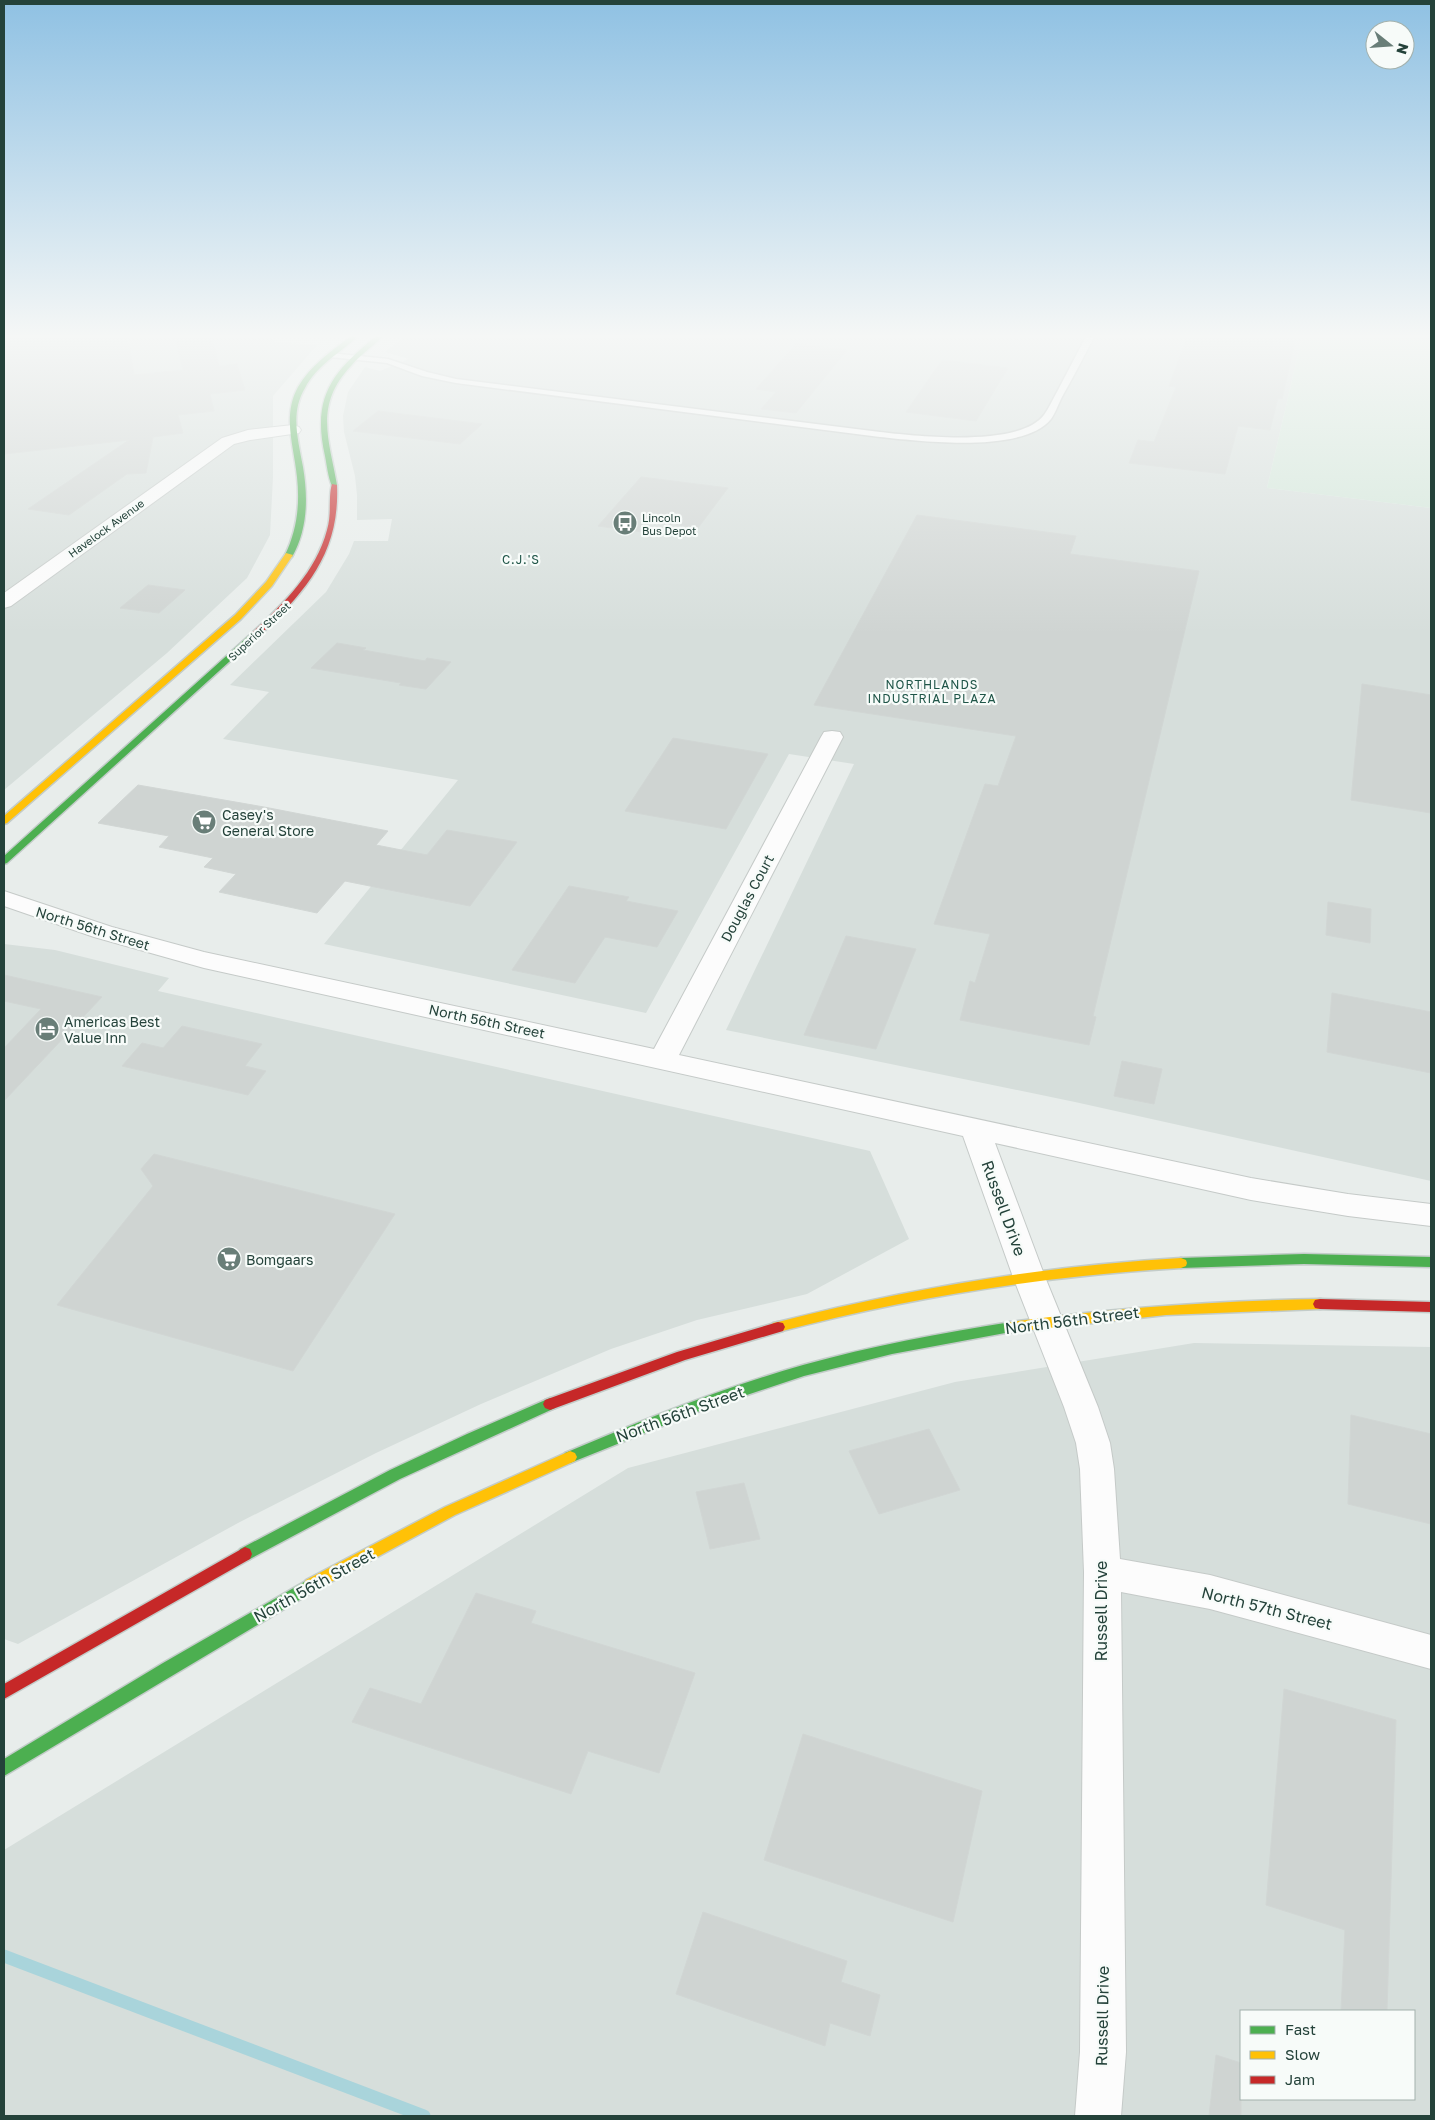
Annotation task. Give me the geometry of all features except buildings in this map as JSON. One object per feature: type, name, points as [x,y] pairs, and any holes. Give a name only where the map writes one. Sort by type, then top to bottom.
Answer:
[{"type":"main road","name":"Superior Street","points":[[4,821],[238,617],[261,594],[274,577],[290,552],[302,519],[303,494],[294,436]]},
{"type":"main road","name":"Superior Street","points":[[4,861],[295,597],[324,552],[332,531],[336,494],[323,436]]},
{"type":"main road","points":[[4,1692],[286,1531],[416,1464],[515,1418],[626,1375],[712,1346],[810,1318],[920,1293],[1029,1277],[1174,1263],[1276,1259],[1431,1262]]},
{"type":"main road","name":"North 56th Street","points":[[4,1768],[322,1578],[453,1510],[541,1468],[662,1419],[735,1393],[827,1364],[946,1336],[1121,1313],[1243,1305],[1295,1304],[1431,1307]]},
{"type":"street","name":"Havelock Avenue","points":[[4,602],[228,441],[245,436]]},
{"type":"street","name":"Douglas Court","points":[[663,1059],[832,737]]},
{"type":"street","name":"North 56th Street","points":[[4,898],[55,918],[118,938],[204,960],[1251,1189],[1348,1205],[1431,1215]]},
{"type":"street","name":"Russell Drive","points":[[975,1128],[1029,1277],[1078,1398],[1093,1443],[1098,1478],[1102,1572],[1103,2052],[1098,2116]]},
{"type":"street","name":"North 57th Street","points":[[1102,1572],[1210,1592],[1431,1652]]},
{"type":"lane","points":[[907,436],[972,440],[1003,436]]},
{"type":"shaded area","points":[[4,436],[273,436],[270,535],[247,578],[167,653],[4,790]]},
{"type":"shaded area","points":[[345,436],[1279,436],[1267,488],[1431,508],[1431,1181],[1075,1102],[726,1030],[854,764],[789,754],[646,1013],[324,944],[458,780],[223,739],[269,692],[230,685],[326,592],[349,554],[354,541],[388,541],[392,519],[357,520],[355,476]]},
{"type":"shaded area","points":[[4,944],[55,950],[169,978],[158,991],[870,1151],[909,1239],[807,1294],[697,1320],[611,1349],[481,1404],[376,1453],[238,1523],[18,1644],[4,1639]]},
{"type":"shaded area","points":[[1194,1343],[1431,1347],[1431,2116],[4,2116],[4,1850],[628,1468],[955,1382]]},
{"type":"green space","points":[[1279,436],[1431,436],[1431,508],[1267,488]]},
{"type":"waterway","points":[[4,1956],[424,2116]]},
{"type":"traffic: fast","points":[[289,555],[298,533],[302,511],[301,477],[294,436]]},
{"type":"traffic: fast","points":[[324,436],[334,485]]},
{"type":"traffic: fast","points":[[4,861],[256,634]]},
{"type":"traffic: fast","points":[[1181,1263],[1304,1259],[1431,1262]]},
{"type":"traffic: fast","points":[[570,1457],[697,1406],[804,1370],[892,1348],[1011,1327]]},
{"type":"traffic: fast","points":[[245,1554],[395,1475],[472,1438],[550,1404]]},
{"type":"traffic: fast","points":[[4,1768],[311,1585]]},
{"type":"traffic: slow","points":[[4,821],[238,617],[269,584],[289,555]]},
{"type":"traffic: slow","points":[[778,1327],[877,1303],[1028,1276],[1079,1270],[1181,1263]]},
{"type":"traffic: slow","points":[[1011,1327],[1088,1317],[1166,1310],[1320,1304]]},
{"type":"traffic: slow","points":[[311,1585],[450,1511],[570,1457]]},
{"type":"traffic: jam","points":[[256,634],[287,603],[314,569],[331,529],[335,508],[334,485]]},
{"type":"traffic: jam","points":[[1320,1304],[1431,1307]]},
{"type":"traffic: jam","points":[[550,1404],[682,1356],[778,1327]]},
{"type":"traffic: jam","points":[[4,1692],[245,1554]]},
{"type":"place","name":"Lincoln Bus Depot","points":[[625,523]]},
{"type":"place","name":"Casey's General Store","points":[[204,822]]},
{"type":"place","name":"Americas Best Value Inn","points":[[47,1029]]},
{"type":"place","name":"Bomgaars","points":[[229,1259]]},
{"type":"district","name":"C.J.'S","points":[[521,559]]},
{"type":"district","name":"NORTHLANDS INDUSTRIAL PLAZA","points":[[932,691]]}]
